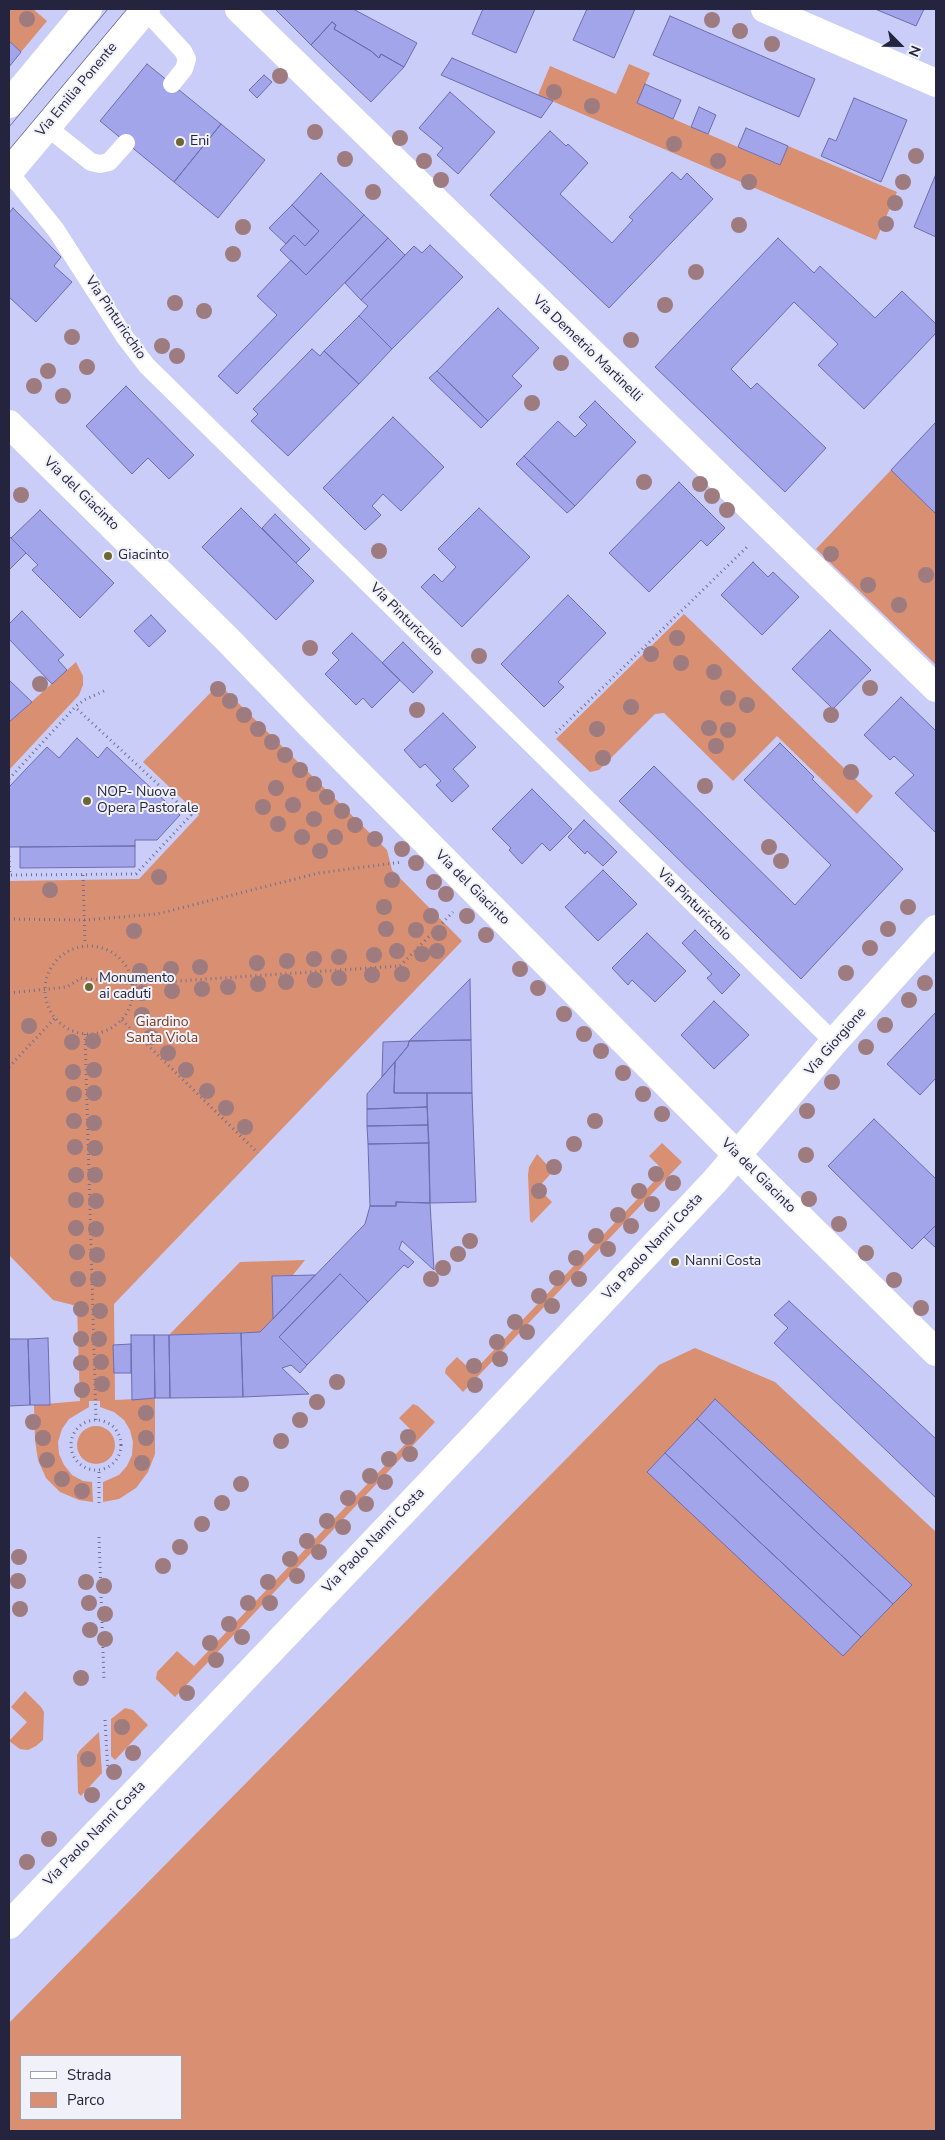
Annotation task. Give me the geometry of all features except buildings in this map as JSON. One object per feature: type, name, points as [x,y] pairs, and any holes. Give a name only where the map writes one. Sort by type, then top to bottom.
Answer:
[{"type":"street","points":[[9,104],[88,9]]},
{"type":"street","name":"Via Emilia Ponente","points":[[9,172],[146,9]]},
{"type":"street","name":"Via Demetrio Martinelli","points":[[239,9],[936,688]]},
{"type":"street","points":[[765,9],[936,83]]},
{"type":"street","name":"Via del Giacinto","points":[[9,424],[228,640],[737,1156],[936,1352]]},
{"type":"street","name":"Via Giorgione","points":[[737,1156],[834,1042],[936,930]]},
{"type":"street","name":"Via Paolo Nanni Costa","points":[[9,1925],[476,1434],[737,1156]]},
{"type":"lane","points":[[146,9],[183,51],[187,59],[184,69],[172,84]]},
{"type":"lane","points":[[47,127],[91,162],[100,164],[109,162],[126,143]]},
{"type":"lane","name":"Via Pinturicchio","points":[[9,172],[56,230],[124,336],[147,366],[834,1042]]},
{"type":"path","points":[[551,739],[768,525]]},
{"type":"path","points":[[9,779],[75,707],[84,700],[104,691]]},
{"type":"path","points":[[9,856],[10,875],[136,874],[191,815],[75,707]]},
{"type":"path","points":[[9,919],[85,920],[157,914],[319,873],[404,862]]},
{"type":"path","points":[[84,875],[85,945]]},
{"type":"path","points":[[9,994],[67,987],[81,978],[134,984],[400,966],[454,911]]},
{"type":"path","points":[[85,945],[101,947],[118,956],[130,972],[134,984],[133,997],[129,1009],[122,1020],[112,1029],[85,1034],[64,1026],[55,1018],[48,1005],[45,991],[46,977],[53,964],[62,954],[74,947],[85,945]]},
{"type":"path","points":[[9,1067],[55,1018]]},
{"type":"path","points":[[122,1020],[258,1153]]},
{"type":"path","points":[[85,1034],[96,1420]]},
{"type":"path","points":[[96,1420],[104,1421],[117,1431],[121,1447],[115,1462],[99,1470],[84,1467],[78,1462],[71,1447],[75,1432],[80,1425],[96,1420]]},
{"type":"path","points":[[98,1503],[99,1470]]},
{"type":"path","points":[[99,1537],[104,1680]]},
{"type":"path","points":[[105,1720],[108,1774]]},
{"type":"green space","points":[[9,9],[33,9],[47,21],[21,52],[9,41]]},
{"type":"green space","points":[[629,64],[650,73],[637,103],[779,165],[788,146],[897,192],[876,240],[538,95],[550,66],[616,94]]},
{"type":"green space","points":[[891,470],[936,514],[936,665],[816,549]]},
{"type":"green space","points":[[684,614],[873,796],[857,814],[777,736],[733,781],[664,713],[655,714],[599,770],[590,772],[556,739]]},
{"type":"green space","points":[[76,662],[83,676],[83,685],[79,695],[9,770],[9,722]]},
{"type":"green space","name":"Giardino Santa Viola","points":[[219,684],[387,850],[392,870],[462,941],[114,1304],[115,1400],[155,1398],[155,1454],[148,1472],[136,1488],[119,1499],[103,1502],[103,1482],[119,1475],[127,1466],[132,1455],[133,1442],[130,1430],[124,1420],[114,1412],[100,1407],[100,1401],[89,1401],[89,1407],[69,1419],[62,1429],[58,1442],[59,1454],[64,1465],[72,1475],[83,1481],[92,1482],[93,1502],[79,1500],[60,1492],[46,1478],[38,1460],[35,1440],[34,1405],[80,1401],[77,1306],[53,1300],[9,1255],[9,881],[139,879],[199,815],[143,762]]},
{"type":"green space","points":[[662,1143],[682,1162],[463,1392],[445,1373],[446,1368],[457,1357],[473,1372],[664,1171],[649,1156]]},
{"type":"green space","points":[[537,1154],[553,1171],[538,1188],[552,1202],[532,1223],[530,1221],[528,1175],[529,1167]]},
{"type":"green space","points":[[305,1260],[293,1275],[272,1276],[273,1319],[260,1332],[169,1335],[240,1262]]},
{"type":"green space","points":[[695,1348],[775,1382],[936,1532],[936,2131],[9,2131],[9,2023],[659,1365]]},
{"type":"green space","points":[[413,1404],[418,1406],[435,1422],[175,1697],[156,1679],[157,1672],[177,1651],[194,1666],[415,1434],[399,1418]]},
{"type":"green space","points":[[96,1426],[109,1432],[115,1445],[109,1458],[96,1464],[83,1458],[77,1445],[83,1432]]},
{"type":"green space","points":[[25,1691],[44,1712],[43,1740],[28,1750],[20,1749],[9,1741],[27,1722],[11,1707]]},
{"type":"green space","points":[[125,1708],[133,1710],[148,1725],[115,1760],[111,1756],[111,1719]]},
{"type":"green space","points":[[99,1732],[102,1773],[81,1796],[78,1793],[77,1755]]},
{"type":"tram line","points":[[9,127],[108,9]]},
{"type":"tram line","points":[[9,150],[127,9]]},
{"type":"place","name":"Eni","points":[[180,142]]},
{"type":"place","name":"Giacinto","points":[[108,556]]},
{"type":"place","name":"NOP- Nuova Opera Pastorale","points":[[87,801]]},
{"type":"place","name":"Monumento ai caduti","points":[[89,987]]},
{"type":"place","name":"Nanni Costa","points":[[675,1262]]}]
